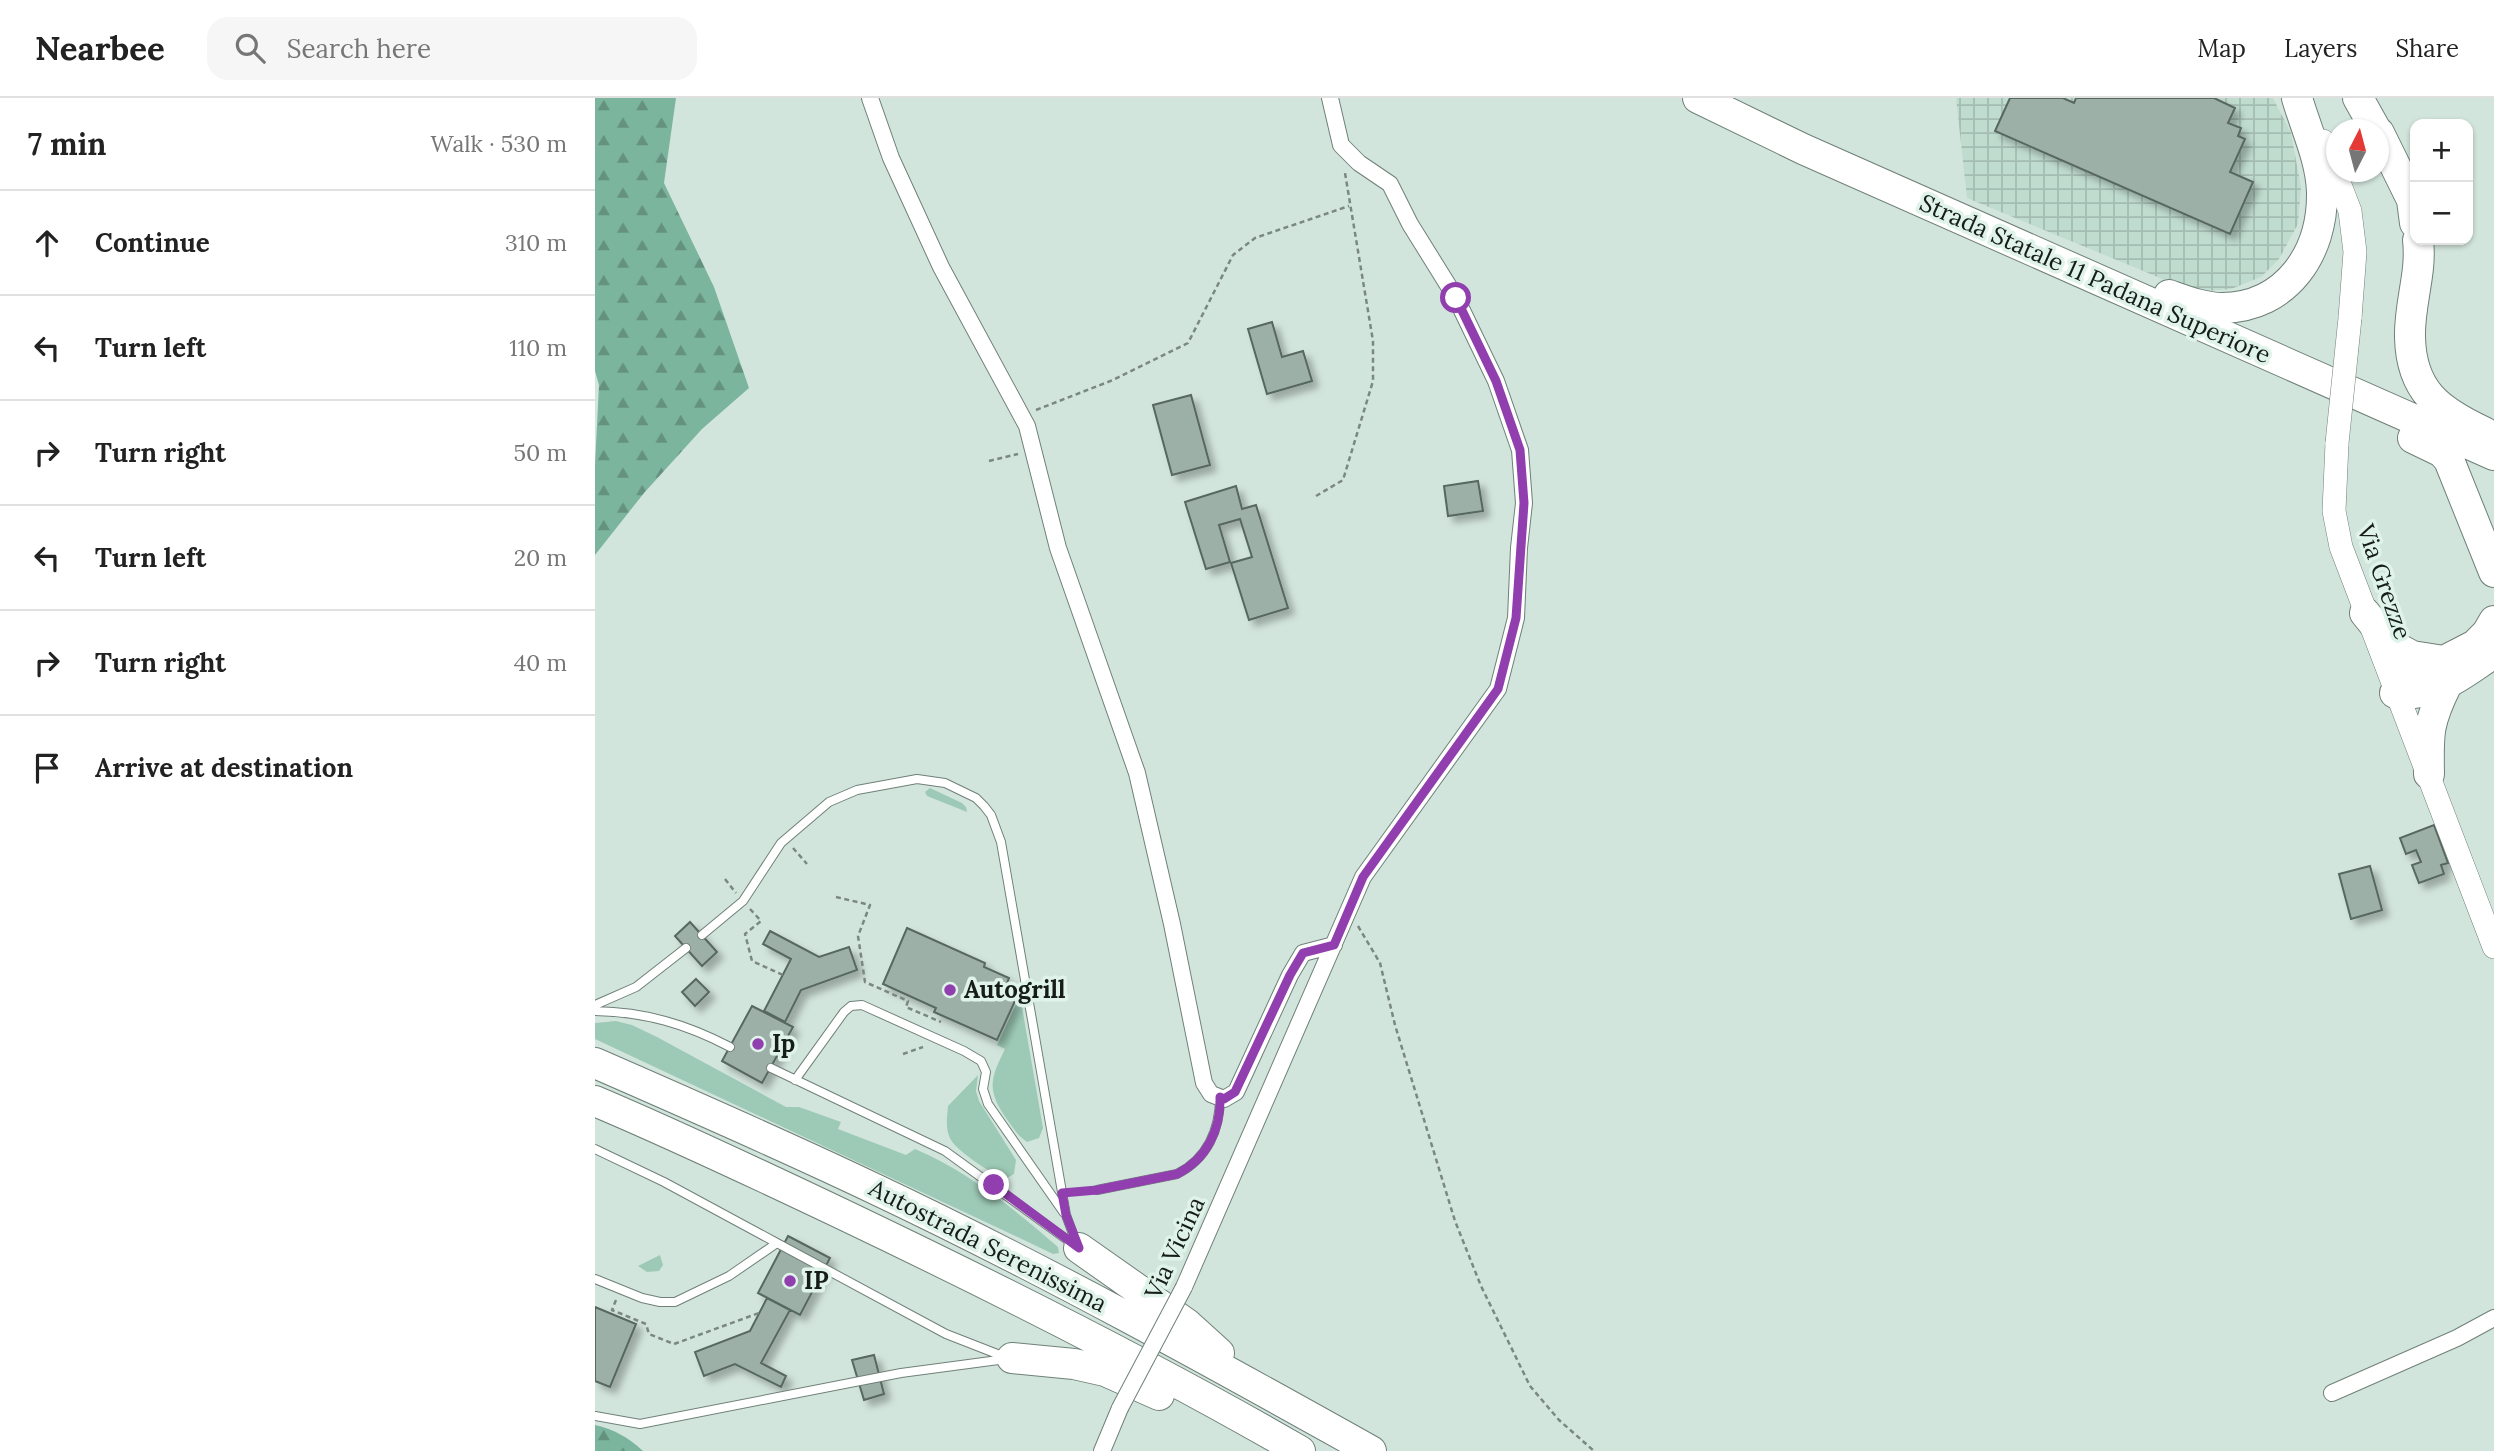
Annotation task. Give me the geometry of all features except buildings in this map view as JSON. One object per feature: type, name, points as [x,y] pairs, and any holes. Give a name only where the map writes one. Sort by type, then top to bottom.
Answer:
[{"type":"highway","name":"Strada Statale 11 Padana Superiore","points":[[1698,98],[1803,149],[2494,455]]},
{"type":"highway","points":[[1949,214],[2083,258],[2195,304],[2218,308],[2239,307],[2260,301],[2278,292],[2295,276],[2310,253],[2321,222],[2322,189],[2315,153],[2297,98]]},
{"type":"highway","points":[[2358,98],[2370,119]]},
{"type":"highway","points":[[2389,155],[2410,196]]},
{"type":"highway","points":[[2418,245],[2419,273],[2410,336],[2413,361],[2421,384],[2432,401],[2465,423],[2494,437]]},
{"type":"highway","points":[[2153,304],[2181,334],[2391,426],[2442,452],[2454,471],[2494,572]]},
{"type":"highway","points":[[2365,613],[2390,644],[2446,673]]},
{"type":"highway","points":[[2395,694],[2425,693],[2487,633],[2494,621]]},
{"type":"highway","points":[[2429,774],[2428,736],[2446,673],[2494,653]]},
{"type":"highway","name":"Autostrada Serenissima","points":[[595,1063],[876,1189],[1131,1318],[1371,1451]]},
{"type":"highway","name":"Autostrada Serenissima","points":[[595,1101],[655,1126],[971,1275],[1124,1354],[1297,1450]]},
{"type":"highway","points":[[1079,1248],[1187,1324],[1255,1387]]},
{"type":"highway","points":[[1012,1359],[1074,1364],[1105,1371],[1198,1413],[1297,1450]]},
{"type":"street","points":[[870,98],[891,158],[941,267],[1027,426],[1058,548],[1137,773],[1205,1083],[1211,1094],[1224,1099],[1235,1092],[1303,953],[1334,945]]},
{"type":"street","points":[[1330,98],[1341,145]]},
{"type":"street","name":"Via Grezze","points":[[2303,98],[2350,211],[2355,252],[2337,443],[2334,511],[2341,547],[2395,694],[2493,940]]},
{"type":"street","name":"Via Vicina","points":[[1102,1451],[1120,1408],[1184,1287],[1363,877],[1498,689],[1516,618],[1524,503],[1520,450],[1496,381],[1456,298],[1410,224],[1390,184],[1359,163],[1341,145]]},
{"type":"street","points":[[2332,1393],[2457,1338],[2494,1318]]},
{"type":"lane","points":[[702,935],[743,901],[781,843],[838,797],[857,790],[917,779],[945,782],[976,798],[991,815],[1001,842],[1066,1215],[1079,1248]]},
{"type":"lane","points":[[595,1005],[636,987],[686,948]]},
{"type":"lane","points":[[795,1080],[844,1012],[856,1005],[862,1005],[964,1051],[981,1062],[986,1072],[983,1089],[988,1104],[1066,1215]]},
{"type":"lane","points":[[595,1011],[626,1012],[673,1021],[730,1046]]},
{"type":"lane","points":[[771,1068],[945,1151],[1079,1248]]},
{"type":"lane","points":[[1097,1190],[1177,1174],[1189,1168],[1210,1142],[1218,1125],[1220,1097]]},
{"type":"lane","points":[[595,1149],[664,1182],[946,1334],[1012,1359]]},
{"type":"lane","points":[[595,1279],[642,1298],[675,1302],[729,1276],[777,1242]]},
{"type":"lane","points":[[595,1416],[640,1424],[901,1373],[1012,1359]]},
{"type":"path","points":[[1316,496],[1343,480],[1373,381],[1373,341],[1341,145]]},
{"type":"path","points":[[1027,426],[1037,408],[1113,380],[1188,343],[1233,256],[1255,238],[1349,206]]},
{"type":"path","points":[[989,461],[1031,450]]},
{"type":"path","points":[[788,843],[807,864]]},
{"type":"path","points":[[725,879],[761,921],[745,934],[752,961],[783,975]]},
{"type":"path","points":[[836,897],[870,905],[858,936],[865,982],[908,1001],[906,1007],[941,1022]]},
{"type":"path","points":[[1349,911],[1380,963],[1395,1025],[1455,1221],[1481,1286],[1530,1386],[1559,1420],[1594,1451]]},
{"type":"path","points":[[903,1054],[930,1045]]},
{"type":"path","points":[[1062,1193],[1097,1190]]},
{"type":"path","points":[[616,1300],[612,1310],[646,1324],[649,1334],[674,1345],[759,1313]]},
{"type":"shaded area","points":[[1956,98],[2273,98],[2291,133],[2301,187],[2298,224],[2279,259],[2261,277],[2231,289],[2194,292],[1967,198]]},
{"type":"shaded area","points":[[930,788],[962,803],[967,812],[927,796],[925,792]]},
{"type":"shaded area","points":[[1016,982],[1043,1128],[1039,1138],[1027,1142],[1001,1111],[993,1086],[993,1078],[1005,1049],[997,1045],[1018,1000],[1010,997]]},
{"type":"shaded area","points":[[616,1021],[657,1037],[786,1107],[799,1107],[841,1122],[838,1129],[906,1155],[915,1149],[935,1158],[1008,1205],[1058,1247],[1059,1253],[1053,1254],[595,1039],[595,1023]]},
{"type":"shaded area","points":[[978,1075],[976,1091],[979,1101],[1016,1160],[1014,1174],[1007,1178],[968,1157],[951,1140],[948,1132],[948,1106]]},
{"type":"shaded area","points":[[660,1255],[663,1265],[659,1271],[647,1272],[638,1266]]},
{"type":"green space","points":[[595,98],[676,98],[664,183],[714,287],[749,388],[702,429],[644,493],[595,555],[595,465],[599,385],[595,371]]},
{"type":"green space","points":[[595,1425],[621,1435],[643,1451],[595,1451]]},
{"type":"place","name":"Autogrill","points":[[950,990]]},
{"type":"place","name":"Ip","points":[[758,1044]]},
{"type":"place","name":"IP","points":[[790,1281]]},
{"type":"route","points":[[994,1185],[1079,1248],[1066,1215],[1062,1193],[1097,1190],[1177,1174],[1189,1168],[1215,1133],[1220,1117],[1220,1097],[1224,1099],[1235,1092],[1303,953],[1334,945],[1363,877],[1498,689],[1516,618],[1524,503],[1520,450],[1496,381],[1456,298]]}]
